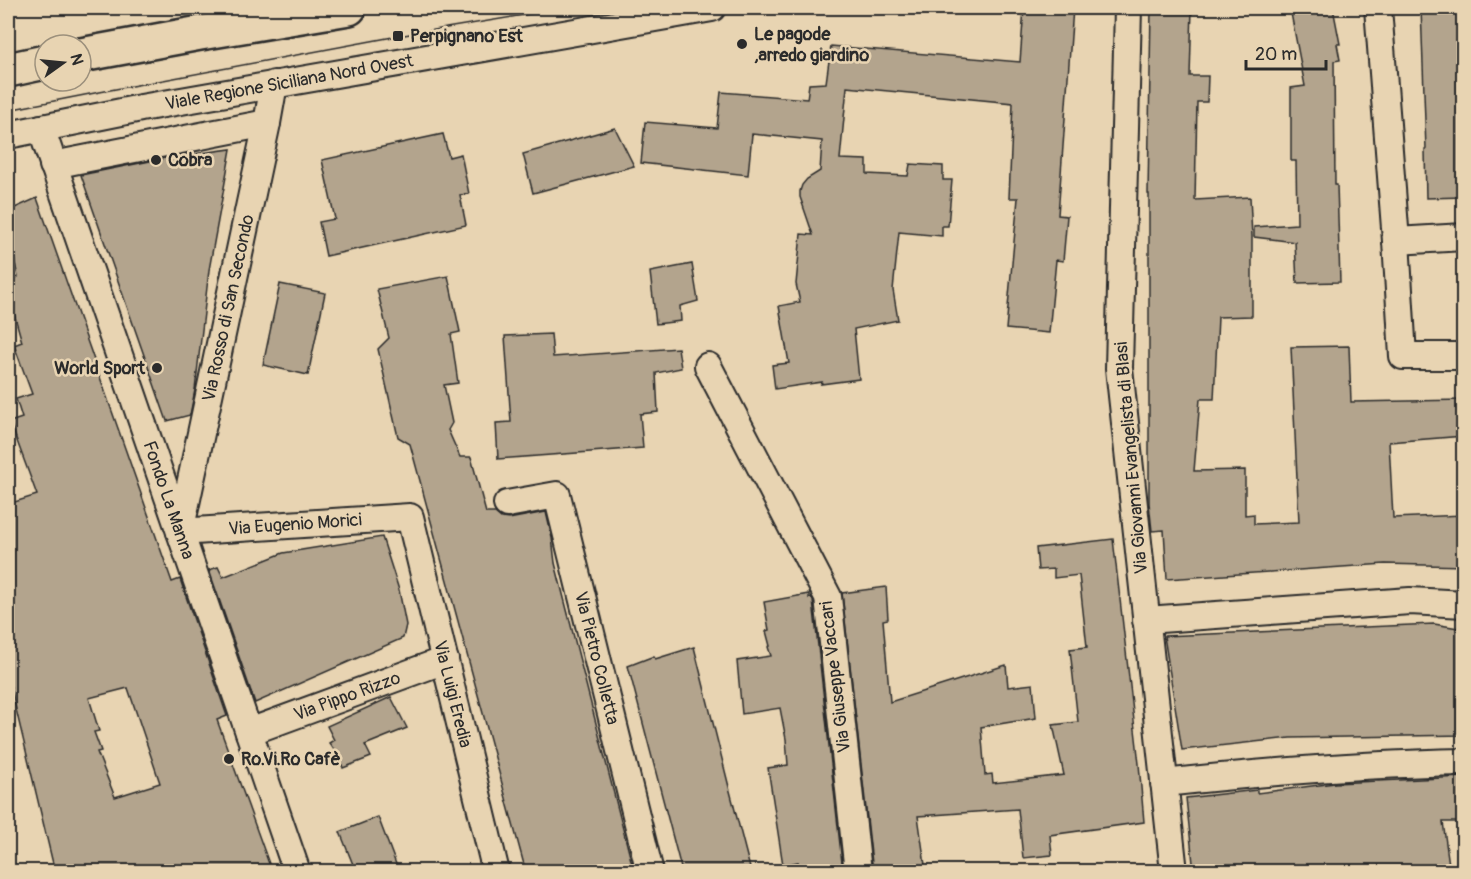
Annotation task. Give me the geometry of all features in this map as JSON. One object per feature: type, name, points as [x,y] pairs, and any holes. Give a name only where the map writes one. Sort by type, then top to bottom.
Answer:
[{"type":"main road","points":[[93,53],[350,8]]},
{"type":"main road","points":[[8,70],[33,65]]},
{"type":"street","name":"Viale Regione Siciliana Nord Ovest","points":[[8,135],[274,84],[712,8]]},
{"type":"street","name":"Via Giovanni Evangelista di Blasi","points":[[1128,8],[1119,368],[1174,872]]},
{"type":"street","points":[[1378,8],[1403,356],[1464,356]]},
{"type":"street","name":"Via Rosso di San Secondo","points":[[180,532],[274,84]]},
{"type":"street","name":"Viale Regione Siciliana Nord Ovest","points":[[53,165],[267,123]]},
{"type":"street","name":"Fondo La Manna","points":[[41,128],[297,872]]},
{"type":"street","points":[[1396,241],[1464,237]]},
{"type":"street","name":"Via Giuseppe Vaccari","points":[[708,366],[828,597],[858,872]]},
{"type":"street","name":"Via Pietro Colletta","points":[[507,504],[557,495],[650,872]]},
{"type":"street","name":"Via Eugenio Morici","points":[[180,532],[410,517]]},
{"type":"street","name":"Via Luigi Eredia","points":[[410,517],[496,872]]},
{"type":"street","points":[[1146,620],[1410,601],[1464,604]]},
{"type":"street","name":"Via Pippo Rizzo","points":[[249,732],[445,660]]},
{"type":"street","points":[[1164,783],[1257,773],[1385,764],[1464,762]]},
{"type":"building","points":[[1024,8],[1073,8],[1058,215],[1067,216],[1063,261],[1056,260],[1049,333],[1006,329],[1018,198],[1009,198],[1013,103],[847,87],[840,159],[867,160],[867,174],[908,176],[910,164],[943,166],[943,180],[952,180],[948,226],[942,226],[942,236],[899,232],[893,290],[898,320],[854,329],[859,379],[775,389],[772,365],[789,363],[779,306],[800,302],[796,284],[801,234],[813,235],[800,191],[807,179],[820,171],[822,141],[752,134],[748,175],[641,163],[645,122],[717,128],[721,92],[807,99],[809,84],[826,83],[831,46],[1020,62]]},
{"type":"building","points":[[1151,8],[1192,8],[1190,76],[1208,76],[1207,102],[1197,102],[1195,200],[1250,197],[1252,316],[1218,317],[1214,399],[1200,399],[1194,471],[1245,470],[1245,515],[1254,514],[1254,524],[1299,522],[1291,347],[1349,346],[1351,402],[1464,400],[1464,436],[1389,442],[1393,518],[1464,515],[1464,566],[1385,564],[1167,579],[1164,530],[1152,531],[1149,503],[1148,194]]},
{"type":"building","points":[[1290,8],[1333,8],[1340,44],[1337,44],[1340,60],[1334,61],[1335,185],[1337,185],[1340,282],[1297,283],[1295,242],[1254,237],[1254,227],[1297,224],[1296,161],[1291,161],[1291,88],[1305,86]]},
{"type":"building","points":[[1421,8],[1464,8],[1464,197],[1426,198]]},
{"type":"building","points":[[615,128],[634,166],[533,193],[523,154]]},
{"type":"building","points":[[443,134],[449,157],[461,154],[469,194],[460,195],[466,225],[326,256],[319,222],[335,219],[322,160]]},
{"type":"building","points":[[231,149],[209,270],[190,415],[167,421],[81,175],[165,158]]},
{"type":"building","points":[[37,198],[172,582],[180,579],[227,716],[217,720],[272,872],[55,872],[8,676],[8,504],[37,495],[10,422],[22,418],[16,399],[32,394],[14,345],[22,342],[8,292],[8,280],[18,277],[8,230],[8,211]],"holes":[[[128,688],[160,783],[115,797],[97,752],[101,751],[94,732],[99,731],[89,698]]]},
{"type":"building","points":[[692,264],[698,301],[680,306],[681,321],[656,324],[650,272]]},
{"type":"building","points":[[448,276],[460,332],[451,334],[458,383],[444,385],[452,423],[448,430],[460,457],[471,457],[486,513],[495,513],[501,518],[509,519],[546,512],[555,563],[634,872],[526,872],[410,444],[398,437],[378,349],[389,338],[377,289]]},
{"type":"building","points":[[280,284],[325,293],[308,375],[263,365]]},
{"type":"building","points":[[551,334],[553,357],[678,348],[681,368],[656,373],[658,412],[640,414],[643,448],[498,459],[496,423],[511,422],[505,336]]},
{"type":"building","points":[[382,537],[399,590],[406,625],[403,638],[255,703],[209,570],[218,567],[223,577],[283,553]]},
{"type":"building","points":[[1113,539],[1144,822],[1050,835],[1052,855],[1023,858],[1018,809],[918,816],[926,872],[873,872],[842,593],[886,587],[888,619],[883,620],[890,702],[1006,665],[1008,687],[1033,684],[1036,718],[981,727],[985,775],[992,774],[993,783],[1064,775],[1053,725],[1078,722],[1070,649],[1087,647],[1079,575],[1054,578],[1054,569],[1038,570],[1036,548]]},
{"type":"building","points":[[809,594],[809,598],[811,597],[813,601],[843,872],[799,872],[798,862],[783,865],[768,768],[788,765],[780,708],[742,714],[737,661],[771,656],[768,647],[770,646],[766,631],[769,630],[764,602]]},
{"type":"building","points":[[1434,624],[1464,629],[1464,735],[1290,738],[1182,750],[1164,636]]},
{"type":"building","points":[[694,647],[751,872],[682,872],[628,666],[654,656],[655,659]]},
{"type":"building","points":[[391,697],[407,728],[365,745],[371,757],[343,768],[339,756],[329,743],[334,740],[327,726]]},
{"type":"building","points":[[1464,777],[1464,822],[1443,822],[1450,872],[1292,872],[1291,867],[1252,872],[1194,872],[1186,798],[1257,790],[1257,793],[1335,783]]},
{"type":"building","points":[[378,817],[399,872],[356,872],[340,832]]},
{"type":"tram line","points":[[8,110],[398,36],[566,8]]},
{"type":"place","name":"Perpignano Est","points":[[398,36]]},
{"type":"place","name":"Le pagode ,arredo giardino","points":[[742,44]]},
{"type":"place","name":"Cobra","points":[[156,160]]},
{"type":"place","name":"World Sport","points":[[157,368]]},
{"type":"place","name":"Ro.Vi.Ro Cafè","points":[[229,759]]}]
